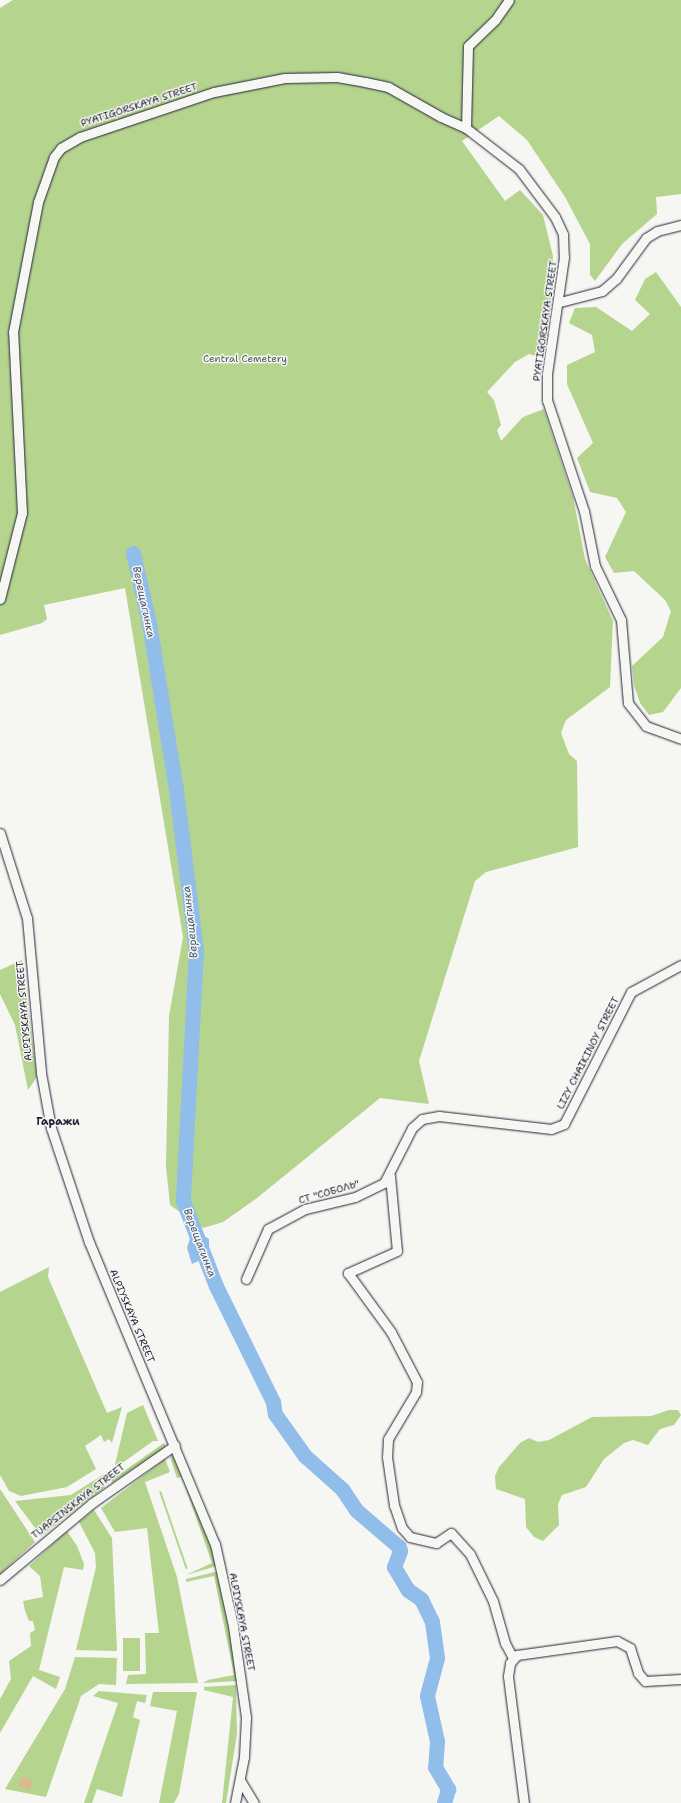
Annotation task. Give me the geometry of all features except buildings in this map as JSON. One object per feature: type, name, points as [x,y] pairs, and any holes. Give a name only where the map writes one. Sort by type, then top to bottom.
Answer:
[{"type":"street","points":[[466,128],[468,46],[495,20],[509,0]]},
{"type":"street","name":"PYATIGORSKAYA STREET","points":[[0,599],[22,513],[13,332],[38,202],[47,169],[61,148],[80,137],[172,104],[261,82],[298,77],[337,77],[388,87],[441,117],[466,128],[519,169],[555,217],[564,244],[560,302],[547,374],[547,400],[584,511],[594,566],[621,620],[628,703],[646,726],[681,739]]},
{"type":"street","points":[[560,302],[602,291],[616,279],[646,238],[657,231],[681,224]]},
{"type":"street","name":"ALPIYSKAYA STREET","points":[[0,833],[27,918],[41,1073],[51,1128],[89,1242],[175,1445],[215,1544],[233,1626],[246,1717],[240,1780],[235,1803]]},
{"type":"street","name":"LIZY CHAIKINOY STREET","points":[[415,1122],[439,1116],[558,1127],[568,1118],[631,992],[681,965]]},
{"type":"street","name":"СТ \"СОБОЛЬ\"","points":[[246,1279],[262,1240],[276,1222],[305,1209],[371,1191],[390,1176],[415,1122]]},
{"type":"street","points":[[390,1176],[397,1251],[348,1273],[391,1332],[417,1382],[416,1392],[391,1430],[388,1444],[398,1521],[405,1533],[416,1539],[436,1543],[451,1533],[470,1554],[493,1601],[513,1658],[508,1676],[524,1803]]},
{"type":"street","name":"TUAPSINSKAYA STREET","points":[[0,1580],[70,1519],[152,1458],[175,1445]]},
{"type":"street","points":[[513,1658],[522,1652],[608,1640],[630,1648],[638,1673],[645,1681],[681,1679]]},
{"type":"street","points":[[240,1780],[254,1803]]},
{"type":"green space","name":"Central Cemetery","points":[[13,0],[681,0],[681,194],[656,197],[657,214],[622,244],[595,281],[590,275],[590,244],[565,197],[527,140],[499,116],[462,141],[505,201],[520,190],[543,215],[553,256],[549,335],[543,358],[529,354],[515,362],[487,392],[494,400],[501,425],[497,430],[501,441],[523,417],[544,409],[573,497],[585,559],[613,621],[610,687],[566,720],[561,733],[569,754],[577,761],[578,847],[486,872],[475,881],[419,1061],[429,1104],[380,1098],[257,1198],[223,1222],[203,1228],[170,1205],[166,1166],[169,1016],[183,937],[125,588],[44,605],[47,619],[42,623],[0,635],[0,8]]},
{"type":"green space","points":[[656,272],[681,307],[681,688],[663,712],[649,715],[640,703],[634,685],[632,666],[663,637],[671,611],[665,600],[634,571],[614,573],[605,557],[626,512],[617,498],[590,492],[577,458],[593,443],[567,384],[567,365],[595,352],[592,335],[569,323],[575,308],[596,307],[632,331],[650,314],[635,300],[645,279]]},
{"type":"green space","points":[[22,960],[37,1077],[28,1090],[15,1025],[0,994],[0,970]]},
{"type":"green space","points":[[49,1267],[48,1277],[107,1413],[122,1407],[112,1443],[109,1439],[104,1442],[101,1435],[85,1446],[96,1469],[67,1487],[21,1496],[9,1491],[0,1475],[0,1292]]},
{"type":"green space","points":[[143,1405],[158,1441],[153,1441],[114,1469],[127,1413]]},
{"type":"green space","points":[[669,1410],[678,1410],[681,1415],[674,1425],[660,1429],[648,1445],[633,1440],[624,1443],[604,1459],[586,1487],[562,1495],[558,1504],[559,1525],[543,1541],[534,1537],[526,1527],[525,1499],[496,1489],[495,1476],[499,1467],[520,1443],[529,1438],[538,1442],[549,1440],[592,1417],[651,1416]]},
{"type":"green space","points":[[164,1443],[166,1447],[112,1483],[111,1480]]},
{"type":"green space","points":[[176,1455],[211,1541],[217,1566],[186,1575],[212,1563],[182,1477],[177,1478],[170,1457]]},
{"type":"green space","points":[[165,1459],[170,1472],[145,1482],[177,1577],[198,1683],[126,1684],[128,1675],[146,1674],[145,1633],[159,1633],[147,1528],[115,1532],[101,1508]]},
{"type":"green space","points":[[104,1474],[105,1487],[41,1536],[15,1501],[71,1495]]},
{"type":"green space","points":[[0,1489],[35,1542],[0,1574]]},
{"type":"green space","points":[[161,1491],[188,1569],[186,1569],[159,1492]]},
{"type":"green space","points":[[94,1510],[112,1538],[117,1651],[76,1650],[96,1567],[95,1553],[79,1522]]},
{"type":"green space","points":[[67,1531],[77,1546],[84,1564],[83,1570],[64,1567],[39,1670],[60,1677],[56,1689],[33,1676],[0,1733],[0,1699],[11,1679],[9,1661],[31,1646],[30,1633],[35,1630],[33,1621],[29,1621],[23,1601],[43,1597],[40,1576],[29,1566]]},
{"type":"green space","points":[[219,1571],[239,1681],[203,1683],[208,1680],[234,1675],[214,1576],[186,1582],[186,1579]]},
{"type":"green space","points":[[123,1638],[140,1638],[140,1671],[123,1671]]},
{"type":"green space","points":[[75,1657],[117,1658],[116,1685],[99,1684],[81,1696],[46,1797],[5,1789],[65,1689]]},
{"type":"green space","points":[[236,1685],[237,1734],[226,1803],[222,1803],[233,1697],[204,1690],[204,1687]]},
{"type":"green space","points":[[99,1691],[147,1695],[145,1703],[137,1701],[133,1717],[140,1720],[122,1797],[97,1789],[92,1803],[84,1803],[118,1703],[93,1696]]},
{"type":"green space","points":[[153,1692],[197,1692],[179,1794],[174,1803],[159,1803],[177,1711],[150,1706]]},
{"type":"water","points":[[201,1234],[209,1239],[209,1256],[192,1264],[187,1248],[190,1238]]},
{"type":"waterway","name":"Верещагинка","points":[[133,553],[149,623],[176,790],[196,950],[183,1201],[216,1286],[273,1402],[275,1414],[305,1456],[342,1489],[356,1510],[399,1547],[400,1551],[394,1567],[408,1590],[421,1599],[432,1622],[437,1658],[427,1696],[437,1741],[435,1767],[448,1789],[444,1803]]},
{"type":"district","name":"Гаражи","points":[[58,1122]]}]
